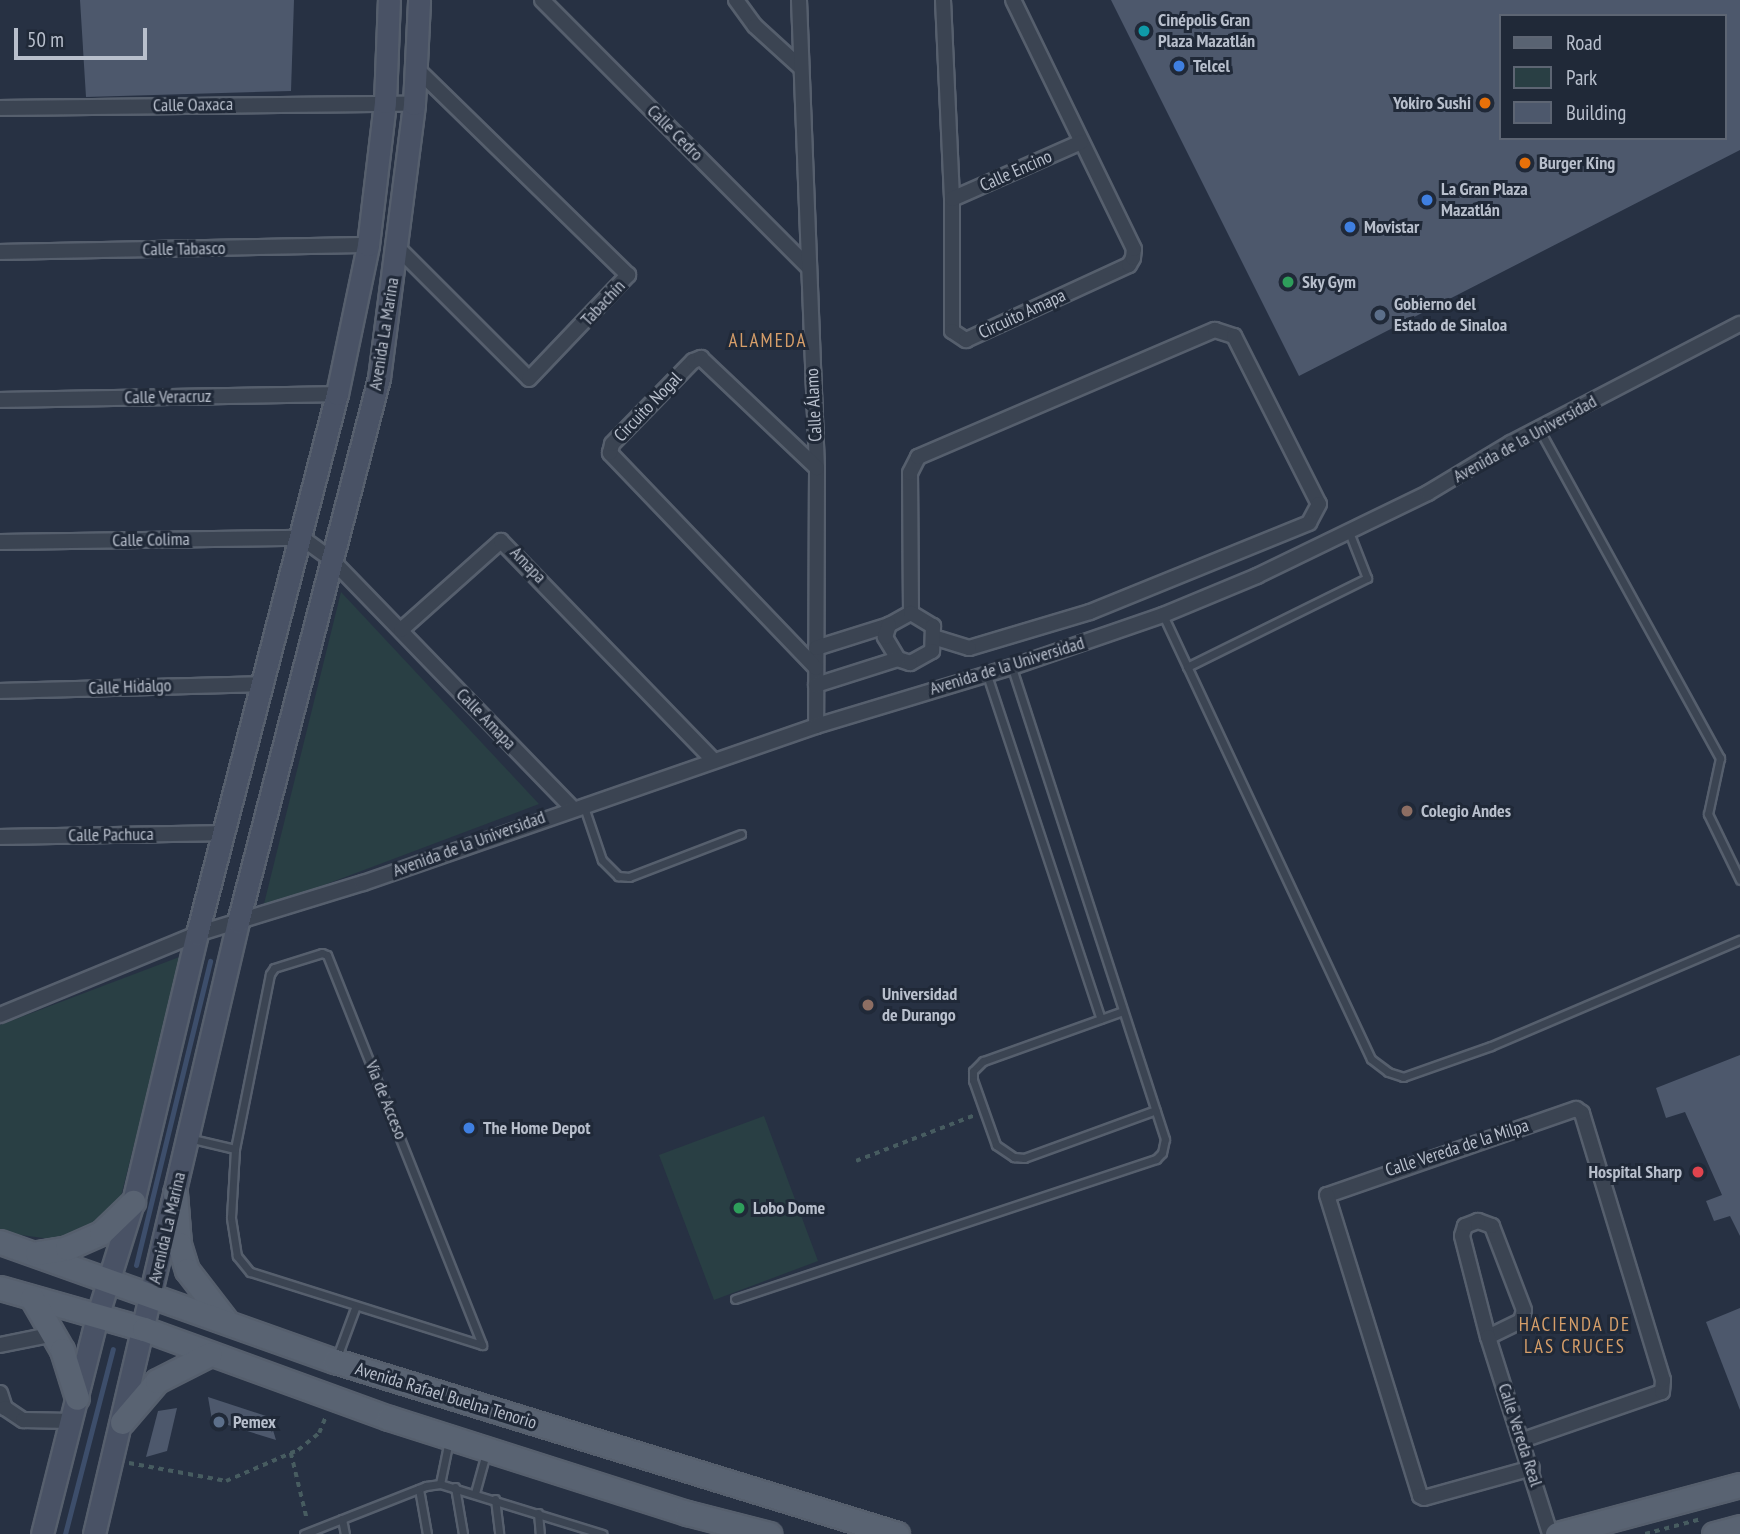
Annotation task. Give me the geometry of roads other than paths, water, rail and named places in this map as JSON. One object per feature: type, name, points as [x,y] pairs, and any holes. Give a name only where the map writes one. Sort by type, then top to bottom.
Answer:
[{"type":"main road","name":"Avenida La Marina","points":[[42,1534],[97,1317],[133,1202],[197,934],[261,684],[302,538],[337,394],[368,245],[385,102],[389,0]]},
{"type":"main road","name":"Avenida La Marina","points":[[94,1534],[238,922],[379,378],[398,248],[414,104],[419,0]]},
{"type":"main road","points":[[175,1193],[179,1244],[187,1270],[227,1322]]},
{"type":"main road","points":[[36,1254],[67,1248],[101,1233],[133,1202]]},
{"type":"main road","name":"Avenida Rafael Buelna Tenorio","points":[[0,1242],[335,1361],[865,1530],[897,1534]]},
{"type":"main road","name":"Avenida Rafael Buelna Tenorio","points":[[0,1288],[144,1329],[449,1437],[687,1513],[769,1534]]},
{"type":"main road","points":[[32,1298],[54,1334],[77,1398]]},
{"type":"main road","points":[[122,1422],[158,1381],[210,1354]]},
{"type":"main road","points":[[1557,1534],[1740,1485]]},
{"type":"main road","points":[[1711,1526],[1740,1527]]},
{"type":"street","name":"Calle Cedro","points":[[542,0],[808,267]]},
{"type":"street","points":[[736,0],[755,26],[800,67]]},
{"type":"street","name":"Calle Álamo","points":[[799,0],[817,468],[816,726]]},
{"type":"street","name":"Circuito Amapa","points":[[943,0],[952,199],[952,331],[966,340],[1129,265],[1134,249],[1013,0]]},
{"type":"street","name":"Tabachín","points":[[398,248],[525,379],[531,379],[628,275],[416,68]]},
{"type":"street","points":[[385,102],[414,104]]},
{"type":"street","name":"Calle Oaxaca","points":[[0,108],[385,102]]},
{"type":"street","name":"Calle Encino","points":[[952,199],[1081,142]]},
{"type":"street","name":"Calle Tabasco","points":[[0,252],[368,245]]},
{"type":"street","name":"Avenida de la Universidad","points":[[238,922],[363,883],[577,806],[816,726],[1012,667],[1163,615],[1428,494],[1539,429],[1740,324]]},
{"type":"street","points":[[911,613],[909,473],[918,457],[1215,330],[1234,337],[1319,504],[1309,523],[1141,593],[988,644],[954,647],[936,638]]},
{"type":"street","name":"Circuito Nogal","points":[[816,668],[610,453],[611,444],[693,361],[701,358],[817,468]]},
{"type":"street","name":"Calle Veracruz","points":[[0,400],[337,394]]},
{"type":"street","points":[[302,538],[331,559],[401,630]]},
{"type":"street","name":"Calle Colima","points":[[0,542],[302,538]]},
{"type":"street","name":"Amapa","points":[[401,630],[493,545],[509,544],[714,761]]},
{"type":"street","points":[[816,648],[889,625],[911,613]]},
{"type":"street","points":[[816,685],[898,659],[923,660],[932,651],[936,638],[933,626],[911,613]]},
{"type":"street","points":[[889,625],[888,650],[898,659]]},
{"type":"street","name":"Calle Amapa","points":[[401,630],[577,806]]},
{"type":"street","name":"Calle Hidalgo","points":[[0,691],[261,684]]},
{"type":"street","name":"Calle Pachuca","points":[[0,837],[223,833]]},
{"type":"street","points":[[0,1015],[197,934],[238,922]]},
{"type":"street","name":"Calle Vereda de la Milpa","points":[[1523,1440],[1653,1399],[1662,1392],[1663,1380],[1582,1113],[1576,1109],[1327,1195],[1420,1496],[1424,1498],[1532,1468]]},
{"type":"street","name":"Calle Vereda Real","points":[[1488,1337],[1521,1321],[1524,1310],[1492,1226],[1478,1221],[1465,1226],[1462,1236],[1488,1337],[1532,1468],[1550,1534]]},
{"type":"street","points":[[0,1345],[54,1334]]},
{"type":"street","points":[[0,1393],[5,1408],[23,1420],[71,1421]]},
{"type":"lane","points":[[1539,429],[1720,758],[1708,814],[1740,880]]},
{"type":"lane","points":[[1187,667],[1367,578],[1349,531]]},
{"type":"lane","points":[[1163,615],[1371,1059],[1388,1072],[1402,1077],[1491,1046],[1740,940]]},
{"type":"lane","points":[[735,1299],[1156,1158],[1165,1139],[1012,667]]},
{"type":"lane","points":[[987,674],[1101,1020]]},
{"type":"lane","points":[[577,806],[602,860],[618,876],[629,877],[741,834]]},
{"type":"lane","name":"Vía de Acceso","points":[[325,953],[484,1341],[478,1346],[355,1308],[242,1267],[231,1217],[235,1149],[270,974],[274,968],[325,953]]},
{"type":"lane","points":[[1123,1011],[977,1065],[973,1080],[996,1145],[1014,1157],[1024,1158],[1156,1110]]},
{"type":"lane","points":[[188,1138],[235,1149]]},
{"type":"lane","points":[[335,1361],[355,1308]]},
{"type":"lane","points":[[440,1485],[449,1437]]},
{"type":"lane","points":[[475,1493],[488,1449]]},
{"type":"lane","points":[[307,1533],[419,1489],[440,1485],[456,1487],[538,1513],[578,1530],[603,1534]]},
{"type":"lane","points":[[456,1487],[463,1534]]},
{"type":"lane","points":[[419,1489],[427,1534]]},
{"type":"lane","points":[[495,1499],[499,1534]]},
{"type":"lane","points":[[538,1513],[540,1534]]},
{"type":"lane","points":[[342,1519],[345,1534]]},
{"type":"waterway","points":[[136,1265],[210,961]]},
{"type":"waterway","points":[[65,1534],[113,1349]]},
{"type":"place","name":"Cinépolis Gran Plaza Mazatlán","points":[[1144,31]]},
{"type":"place","name":"Telcel","points":[[1179,66]]},
{"type":"place","name":"Yokiro Sushi","points":[[1485,103]]},
{"type":"place","name":"Burger King","points":[[1525,163]]},
{"type":"place","name":"La Gran Plaza Mazatlán","points":[[1427,200]]},
{"type":"place","name":"Movistar","points":[[1350,227]]},
{"type":"place","name":"Sky Gym","points":[[1288,282]]},
{"type":"place","name":"Gobierno del Estado de Sinaloa","points":[[1380,315]]},
{"type":"place","name":"Colegio Andes","points":[[1407,811]]},
{"type":"place","name":"Universidad de Durango","points":[[868,1005]]},
{"type":"place","name":"The Home Depot","points":[[469,1128]]},
{"type":"place","name":"Hospital Sharp","points":[[1698,1172]]},
{"type":"place","name":"Lobo Dome","points":[[739,1208]]},
{"type":"place","name":"Pemex","points":[[219,1422]]},
{"type":"district","name":"ALAMEDA","points":[[768,341]]},
{"type":"district","name":"HACIENDA DE LAS CRUCES","points":[[1575,1336]]}]
